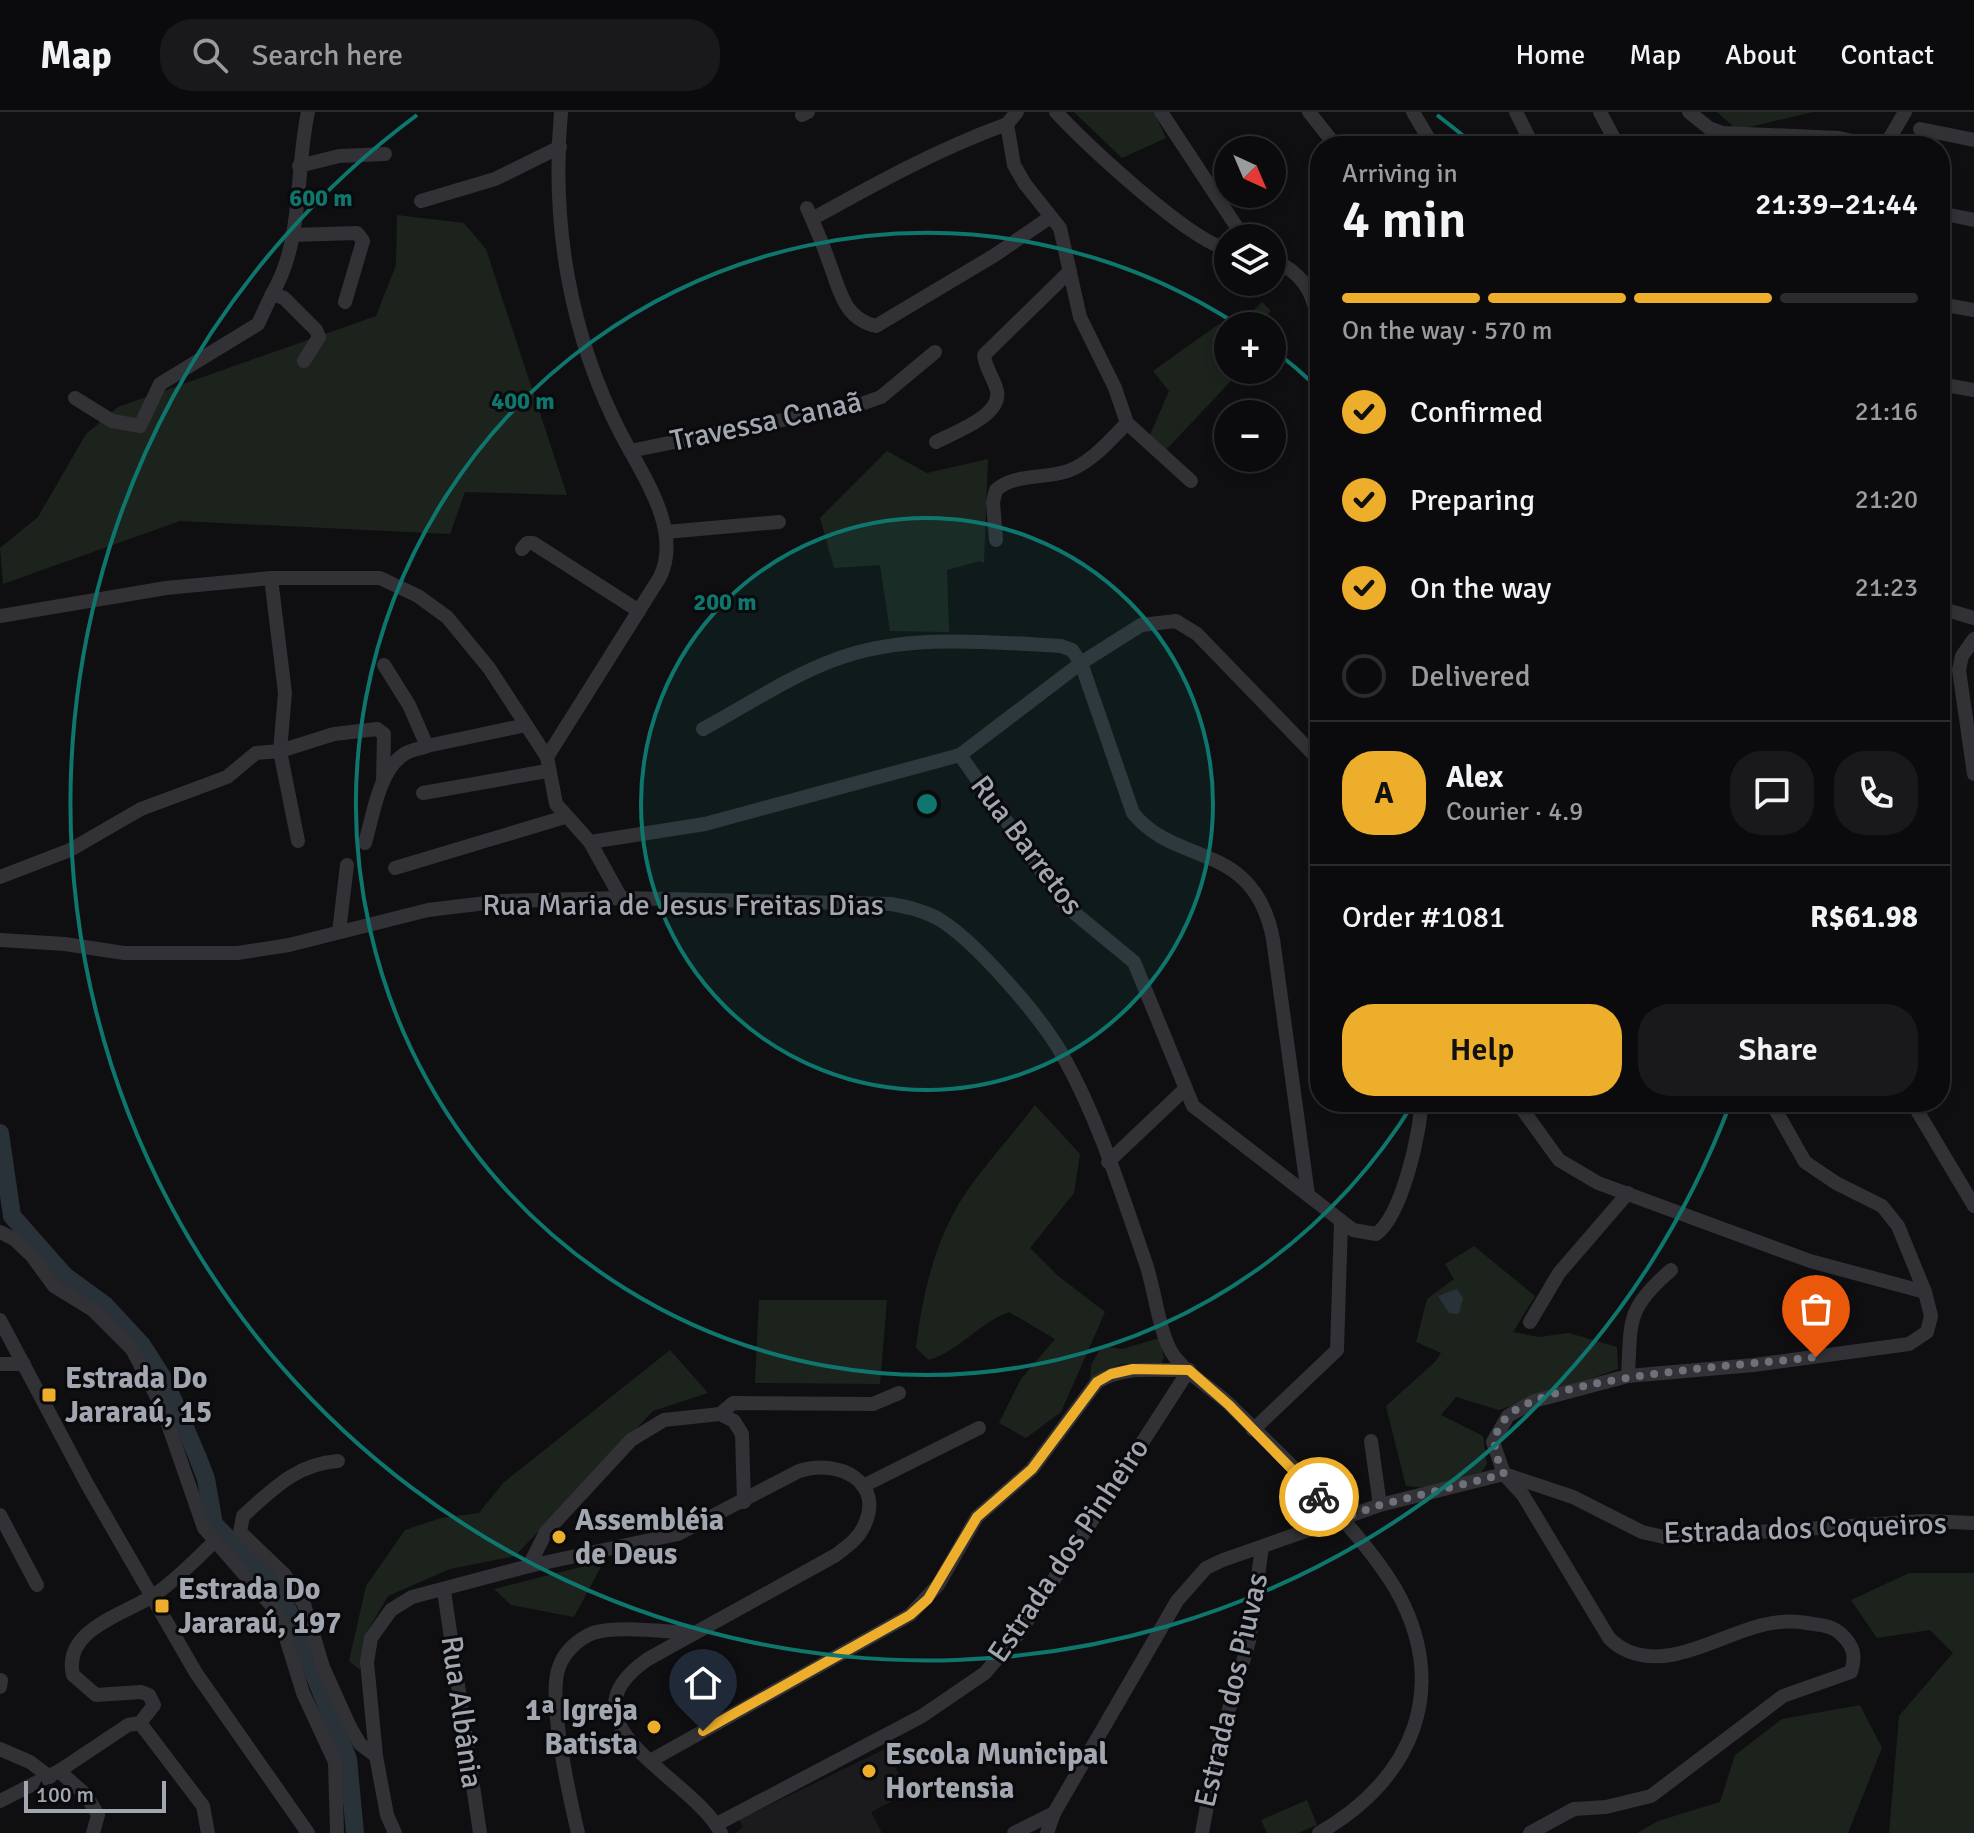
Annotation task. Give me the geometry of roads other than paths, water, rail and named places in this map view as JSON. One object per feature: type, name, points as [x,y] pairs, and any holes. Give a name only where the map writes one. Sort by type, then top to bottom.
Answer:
[{"type":"street","points":[[75,398],[112,421],[140,426],[160,384],[258,324],[292,235],[308,112]]},
{"type":"street","points":[[423,793],[547,764],[667,561],[666,532],[600,392],[578,332],[561,244],[561,112]]},
{"type":"street","points":[[1017,112],[1007,124],[960,141],[809,214],[839,295],[852,314],[862,322],[876,326],[995,255],[1049,218]]},
{"type":"street","points":[[1056,112],[1082,140],[1152,200],[1214,244]]},
{"type":"street","points":[[1161,112],[1235,224]]},
{"type":"street","points":[[1309,112],[1328,136]]},
{"type":"street","points":[[1413,112],[1427,136]]},
{"type":"street","points":[[1516,112],[1528,136]]},
{"type":"street","points":[[1600,112],[1613,136]]},
{"type":"street","points":[[1689,112],[1709,128],[1723,133],[1793,136]]},
{"type":"street","points":[[1891,136],[1905,112]]},
{"type":"street","points":[[1007,124],[1014,165],[1049,218],[1060,228],[1080,317],[1115,388],[1127,423],[1149,447],[1191,481]]},
{"type":"street","points":[[1920,129],[1974,140]]},
{"type":"street","points":[[421,201],[495,179],[560,147]]},
{"type":"street","points":[[299,166],[339,156],[385,154]]},
{"type":"street","points":[[1950,215],[1974,220]]},
{"type":"street","points":[[292,235],[357,233],[363,241],[345,302]]},
{"type":"street","points":[[1286,266],[1310,291]]},
{"type":"street","points":[[990,418],[1000,408],[984,355],[1070,271]]},
{"type":"street","points":[[272,294],[284,298],[316,330],[319,337],[304,361]]},
{"type":"street","points":[[1950,306],[1974,310]]},
{"type":"street","name":"Travessa Canaã","points":[[630,451],[861,404],[881,397],[935,352]]},
{"type":"street","points":[[1950,386],[1974,390]]},
{"type":"street","points":[[936,442],[976,420],[997,399]]},
{"type":"street","points":[[996,540],[993,502],[1002,485],[1067,471],[1095,456],[1127,423]]},
{"type":"street","points":[[666,532],[779,522]]},
{"type":"street","points":[[522,549],[527,543],[533,543],[639,611]]},
{"type":"street","points":[[271,578],[285,693],[280,751],[298,841]]},
{"type":"street","points":[[0,616],[166,588],[271,578],[380,578],[418,596],[458,630],[526,725],[547,764],[556,804],[590,842],[621,898]]},
{"type":"street","points":[[1950,611],[1974,618]]},
{"type":"street","points":[[960,755],[1081,663],[1141,625],[1160,620],[1185,625],[1253,689],[1310,750]]},
{"type":"street","points":[[1974,639],[1962,656],[1959,670],[1974,774]]},
{"type":"street","points":[[703,729],[795,678],[868,649],[952,643],[1061,646],[1072,650],[1081,663],[1133,813],[1149,830],[1224,862],[1263,906],[1273,939],[1308,1195]]},
{"type":"street","points":[[384,665],[409,705],[427,746]]},
{"type":"street","points":[[383,782],[404,754],[427,746],[526,725]]},
{"type":"street","points":[[0,877],[70,850],[132,813],[227,777],[256,753],[280,751],[334,734],[377,729],[384,734],[383,782],[365,843]]},
{"type":"street","name":"Rua Barretos","points":[[590,842],[705,824],[960,755],[1066,906],[1134,962],[1143,977],[1184,1090],[1200,1115],[1341,1222],[1367,1235],[1376,1234],[1389,1222],[1415,1141],[1419,1112]]},
{"type":"street","points":[[395,868],[565,817]]},
{"type":"street","points":[[339,932],[347,865]]},
{"type":"street","name":"Rua Maria de Jesus Freitas Dias","points":[[0,940],[65,944],[124,953],[238,953],[289,945],[428,910],[470,904],[621,898],[891,904],[917,909],[939,919],[991,966],[1062,1054],[1092,1117],[1147,1266],[1170,1348],[1189,1370]]},
{"type":"street","points":[[1108,1162],[1184,1090]]},
{"type":"street","points":[[1524,1112],[1559,1160],[1573,1171],[1810,1261],[1925,1292]]},
{"type":"street","points":[[1530,1833],[1574,1809],[1606,1807],[1651,1796],[1783,1696],[1851,1672],[1855,1658],[1853,1648],[1840,1633],[1824,1625],[1791,1619],[1770,1622],[1673,1655],[1646,1657],[1625,1651],[1609,1638],[1523,1495],[1504,1474],[1493,1442],[1508,1416],[1534,1401],[1628,1376],[1754,1365],[1909,1344],[1931,1325],[1925,1292],[1904,1236],[1890,1214],[1805,1162],[1777,1112]]},
{"type":"street","points":[[1918,1112],[1974,1206]]},
{"type":"street","points":[[1530,1322],[1559,1273],[1628,1193]]},
{"type":"street","points":[[1253,1430],[1337,1350],[1341,1222]]},
{"type":"street","points":[[0,1232],[14,1239],[32,1256],[54,1286],[93,1310],[132,1349],[162,1407],[204,1528],[246,1575],[281,1622],[303,1693],[335,1762],[337,1833]]},
{"type":"street","points":[[1628,1376],[1631,1322],[1636,1305],[1671,1270]]},
{"type":"street","points":[[0,1320],[151,1597],[213,1699],[308,1833]]},
{"type":"street","points":[[0,1364],[24,1364]]},
{"type":"street","points":[[650,1761],[910,1615],[938,1585],[977,1517],[1032,1469],[1097,1382],[1111,1374],[1133,1369],[1189,1370],[1253,1430],[1340,1519],[1379,1564],[1407,1617],[1419,1653],[1420,1712],[1407,1746],[1373,1792],[1345,1818],[1319,1833]]},
{"type":"street","name":"Estrada dos Pinheiro","points":[[719,1828],[922,1716],[985,1673],[1020,1632],[1189,1370]]},
{"type":"street","points":[[720,1414],[733,1403],[873,1404],[899,1393]]},
{"type":"street","points":[[529,1566],[546,1532],[642,1431],[664,1420],[720,1414],[734,1421],[742,1434],[744,1502]]},
{"type":"street","points":[[863,1486],[979,1428]]},
{"type":"street","points":[[1371,1441],[1380,1505]]},
{"type":"street","points":[[338,1461],[297,1470],[243,1516],[239,1526],[240,1532],[295,1588],[345,1718],[360,1744],[376,1756]]},
{"type":"street","points":[[390,1831],[376,1756],[367,1679],[371,1638],[400,1602],[529,1566],[678,1534],[817,1465],[841,1469],[863,1486],[867,1501],[866,1520],[853,1542],[823,1562],[648,1659],[626,1674],[619,1685],[614,1712],[626,1737],[703,1807],[719,1828]]},
{"type":"street","points":[[1047,1833],[1054,1813],[1177,1601],[1206,1568],[1380,1505],[1504,1474]]},
{"type":"street","name":"Estrada dos Coqueiros","points":[[1504,1474],[1573,1497],[1642,1532],[1668,1538],[1924,1521],[1974,1523]]},
{"type":"street","points":[[0,1515],[37,1585]]},
{"type":"street","points":[[0,1801],[55,1774],[128,1725],[140,1723],[154,1705],[149,1695],[141,1692],[96,1695],[81,1686],[71,1667],[84,1636],[151,1597],[214,1542]]},
{"type":"street","name":"Estrada dos Piuvas","points":[[1202,1833],[1218,1747],[1249,1641],[1262,1547]]},
{"type":"street","name":"Rua Albânia","points":[[444,1591],[480,1833]]},
{"type":"street","points":[[645,1632],[648,1659]]},
{"type":"street","points":[[578,1833],[557,1709],[558,1667],[571,1647],[592,1634],[693,1633]]},
{"type":"street","points":[[140,1723],[203,1806],[208,1833]]},
{"type":"street","points":[[0,1749],[55,1774],[97,1810],[98,1821],[93,1833]]},
{"type":"street","points":[[1014,1833],[1054,1813]]},
{"type":"waterway","points":[[0,1133],[12,1216],[65,1276],[105,1305],[142,1345],[165,1381],[198,1458],[206,1479],[214,1524],[274,1586],[289,1612],[348,1759],[355,1833]]},
{"type":"place","name":"Estrada Do Jararaú, 15","points":[[49,1395]]},
{"type":"place","name":"Assembléia de Deus","points":[[559,1537]]},
{"type":"place","name":"Estrada Do Jararaú, 197","points":[[162,1606]]},
{"type":"place","name":"1ª Igreja Batista","points":[[654,1727]]},
{"type":"place","name":"Escola Municipal Hortensia","points":[[869,1771]]}]
